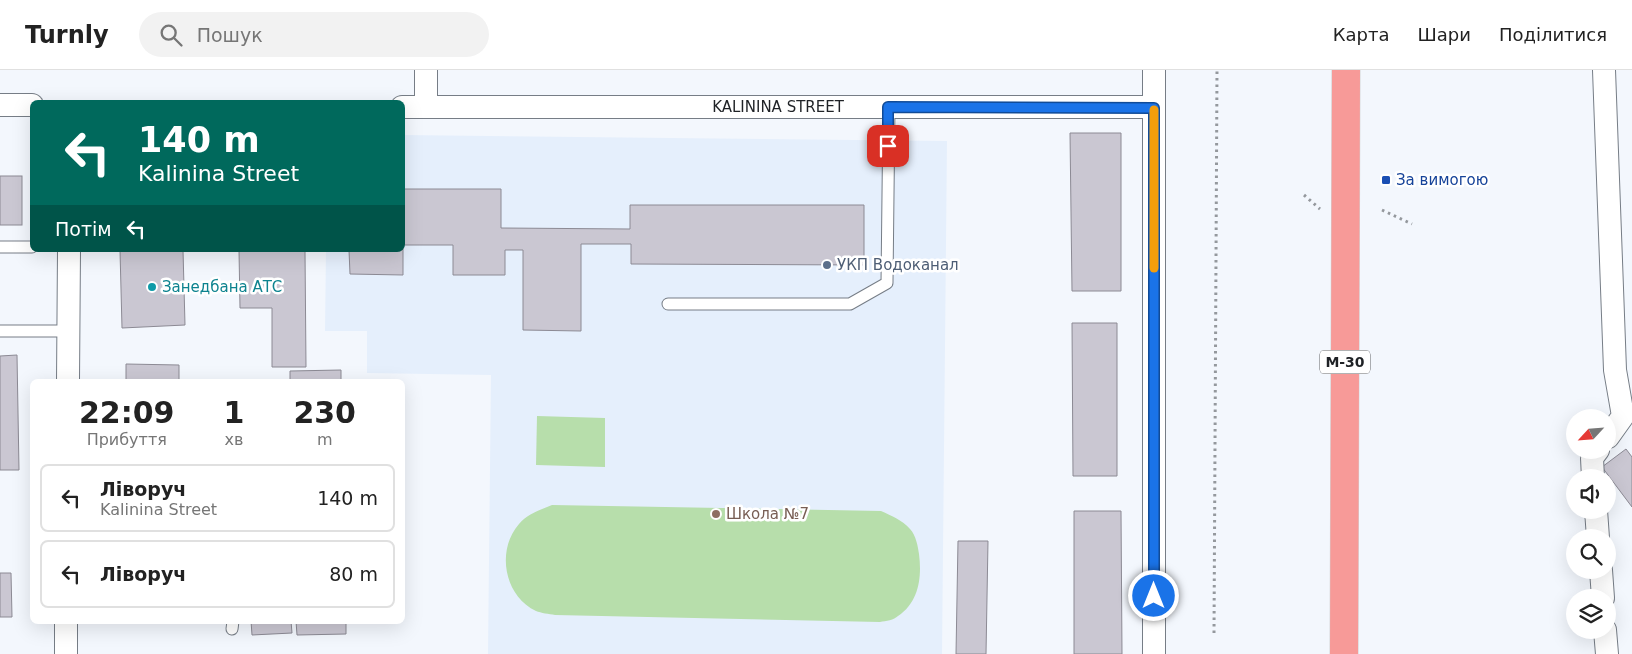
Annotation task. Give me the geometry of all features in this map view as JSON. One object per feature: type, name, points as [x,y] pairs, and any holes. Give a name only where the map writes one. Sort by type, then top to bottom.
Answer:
[{"type":"highway","name":"М-30","points":[[1344,654],[1346,70]]},
{"type":"street","points":[[426,70],[426,107]]},
{"type":"street","points":[[1154,70],[1154,654]]},
{"type":"street","points":[[1604,70],[1615,370],[1629,418],[1616,430]]},
{"type":"street","points":[[0,105],[30,105]]},
{"type":"street","name":"KALININA STREET","points":[[405,107],[1154,108]]},
{"type":"street","points":[[68,379],[69,252]]},
{"type":"street","points":[[66,624],[66,654]]},
{"type":"street","points":[[1606,639],[1607,654]]},
{"type":"lane","points":[[668,304],[850,304],[887,282],[888,107]]},
{"type":"lane","points":[[0,247],[30,247]]},
{"type":"lane","points":[[0,331],[68,331]]},
{"type":"path","points":[[1214,633],[1218,70]]},
{"type":"path","points":[[1304,195],[1320,209]]},
{"type":"path","points":[[1382,210],[1412,224]]},
{"type":"shaded area","name":"Школа №7","points":[[405,135],[947,141],[942,654],[488,654],[491,375],[367,373],[367,331],[325,331],[326,252],[405,252]]},
{"type":"green space","points":[[537,416],[605,418],[605,467],[536,465]]},
{"type":"green space","points":[[552,505],[881,511],[897,518],[914,534],[920,563],[918,588],[911,604],[905,610],[890,620],[880,622],[555,615],[543,613],[525,604],[510,584],[507,572],[507,546],[522,521],[530,515]]},
{"type":"building","points":[[1070,133],[1121,133],[1121,291],[1072,291]]},
{"type":"building","points":[[0,176],[22,176],[22,225],[0,225]]},
{"type":"building","points":[[405,189],[501,189],[501,228],[630,229],[630,205],[864,205],[864,265],[631,264],[631,244],[581,244],[581,331],[523,330],[523,250],[505,250],[505,275],[453,275],[453,245],[405,245]]},
{"type":"building","name":"Занедбана АТС","points":[[120,252],[183,252],[185,325],[122,328]]},
{"type":"building","points":[[239,252],[305,252],[306,367],[272,367],[272,308],[240,308]]},
{"type":"building","points":[[349,252],[403,252],[403,275],[350,274]]},
{"type":"building","points":[[1072,323],[1117,323],[1117,476],[1073,476]]},
{"type":"building","points":[[17,355],[19,470],[0,470],[0,356]]},
{"type":"building","points":[[126,364],[179,365],[179,379],[126,379]]},
{"type":"building","points":[[341,370],[341,379],[290,379],[290,371]]},
{"type":"building","points":[[1626,449],[1632,457],[1632,507],[1616,486],[1616,469],[1604,469],[1602,467],[1613,459],[1616,459],[1616,456]]},
{"type":"building","points":[[1074,511],[1121,511],[1122,654],[1074,654]]},
{"type":"building","points":[[958,541],[988,541],[986,654],[956,654]]},
{"type":"building","points":[[0,573],[11,573],[12,617],[0,617]]},
{"type":"building","points":[[251,624],[291,624],[292,633],[252,635]]},
{"type":"building","points":[[296,624],[346,624],[346,634],[297,635]]},
{"type":"slow traffic","points":[[1154,110],[1154,268]]},
{"type":"place","name":"За вимогою","points":[[1386,180]]},
{"type":"place","name":"УКП Водоканал","points":[[827,265]]},
{"type":"place","name":"Занедбана АТС","points":[[152,287]]},
{"type":"place","name":"Школа №7","points":[[716,514]]},
{"type":"route","points":[[888,146],[888,107],[1154,108],[1154,596]]}]
